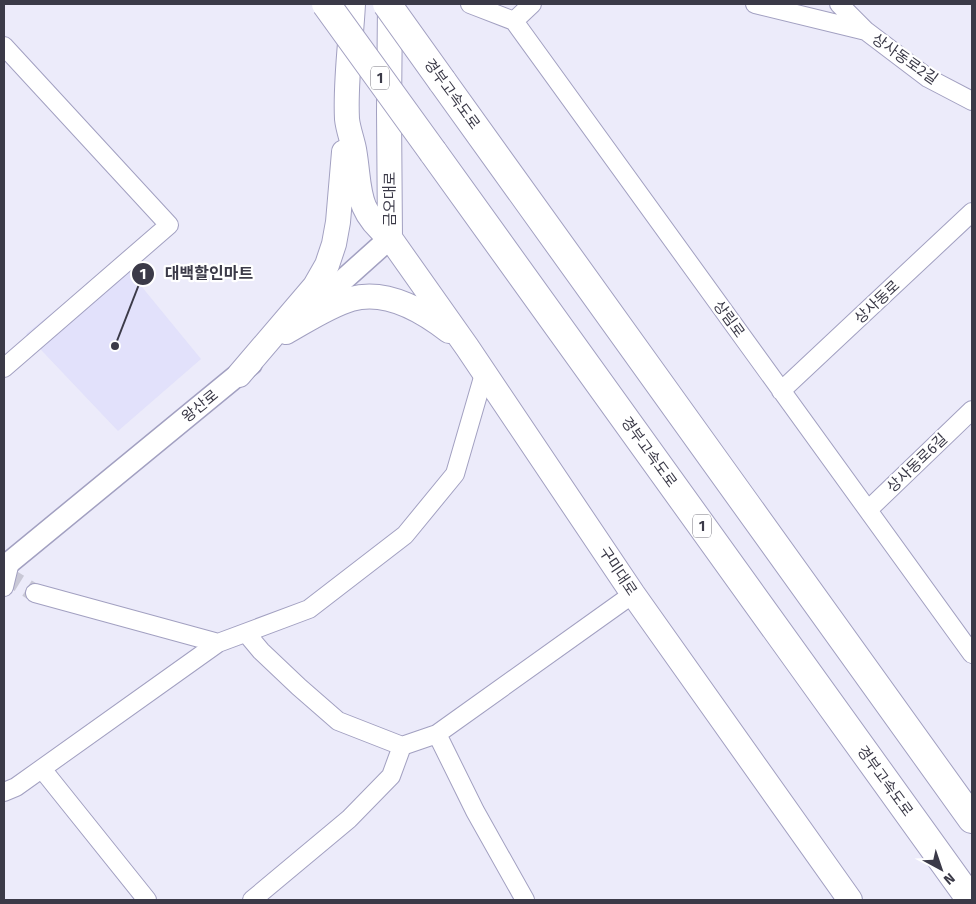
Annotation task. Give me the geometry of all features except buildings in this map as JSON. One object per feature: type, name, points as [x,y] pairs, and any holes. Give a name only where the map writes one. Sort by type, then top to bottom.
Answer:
[{"type":"highway","name":"경부고속도로","points":[[326,4],[972,900]]},
{"type":"highway","name":"경부고속도로","points":[[387,4],[972,818]]},
{"type":"main road","name":"금오대로","points":[[353,4],[347,88],[347,120],[354,149],[362,204],[374,223],[390,238]]},
{"type":"main road","name":"금오대로","points":[[390,4],[390,238]]},
{"type":"main road","points":[[239,375],[315,286],[327,265],[334,244],[338,222],[347,120]]},
{"type":"main road","name":"구미대로","points":[[390,238],[467,347],[633,594],[850,900]]},
{"type":"main road","points":[[286,332],[349,299],[374,296],[401,303],[423,313],[451,332],[467,347]]},
{"type":"street","points":[[470,4],[514,21],[532,4]]},
{"type":"street","name":"상사동로2길","points":[[756,4],[866,31]]},
{"type":"street","name":"상사동로2길","points":[[839,4],[866,31],[928,78],[972,100]]},
{"type":"street","name":"상림로","points":[[514,21],[972,654]]},
{"type":"street","points":[[4,46],[169,225],[4,368]]},
{"type":"street","name":"상사동로","points":[[781,391],[972,212]]},
{"type":"street","name":"왕산로","points":[[7,564],[239,375],[390,238]]},
{"type":"street","points":[[4,792],[16,787],[42,769],[218,643],[309,609],[405,535],[455,474],[484,374]]},
{"type":"street","name":"상사동로6길","points":[[868,510],[970,418]]},
{"type":"street","points":[[4,587],[7,564]]},
{"type":"street","points":[[35,593],[218,643]]},
{"type":"street","points":[[246,632],[260,651],[338,721],[402,746],[437,734],[633,594]]},
{"type":"street","points":[[437,734],[475,811],[525,900]]},
{"type":"street","points":[[252,900],[349,820],[391,776],[402,746]]},
{"type":"street","points":[[42,769],[147,900]]},
{"type":"shaded area","points":[[119,259],[201,359],[118,431],[26,334]]},
{"type":"tunnel","points":[[4,574],[35,593]]},
{"type":"place","name":"대백할인마트","points":[[115,346]]}]
